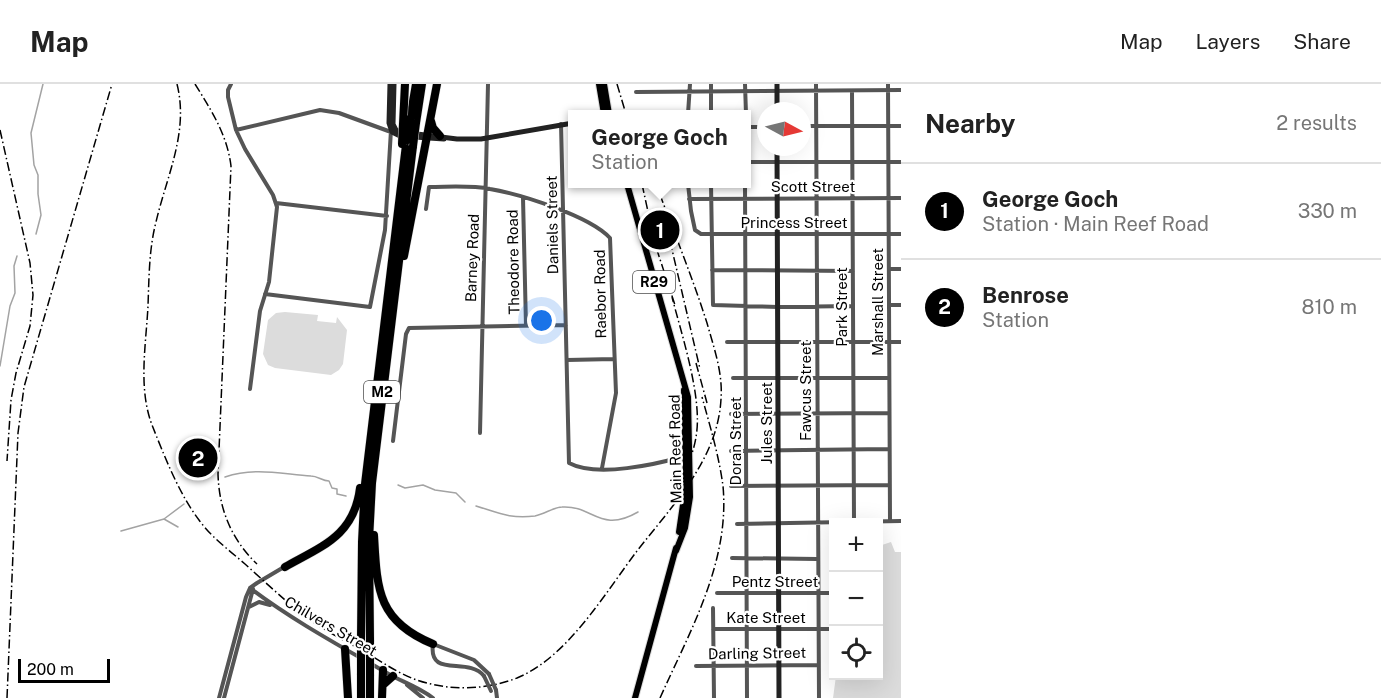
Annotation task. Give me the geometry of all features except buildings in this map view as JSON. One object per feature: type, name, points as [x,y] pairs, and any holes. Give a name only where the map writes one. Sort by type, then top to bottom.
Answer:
[{"type":"highway","points":[[405,84],[407,145]]},
{"type":"highway","name":"M2","points":[[413,121],[416,84]]},
{"type":"highway","name":"M2","points":[[361,698],[363,512],[402,176],[422,84]]},
{"type":"highway","points":[[392,324],[437,84]]},
{"type":"highway","points":[[424,152],[441,138],[433,129],[430,120]]},
{"type":"highway","name":"M2","points":[[370,698],[370,507],[374,432],[392,324],[407,145]]},
{"type":"highway","points":[[285,567],[328,543],[349,523],[358,501],[374,432]]},
{"type":"highway","points":[[374,432],[373,515],[376,565],[381,597],[390,614],[404,629],[433,644]]},
{"type":"highway","points":[[345,649],[348,698]]},
{"type":"highway","points":[[382,698],[383,670]]},
{"type":"highway","points":[[384,684],[393,676]]},
{"type":"main road","points":[[392,84],[392,129],[401,132],[441,138],[487,138],[568,123]]},
{"type":"main road","points":[[599,84],[604,110]]},
{"type":"main road","points":[[604,84],[605,110]]},
{"type":"main road","name":"Jules Street","points":[[777,156],[779,698]]},
{"type":"main road","name":"Main Reef Road","points":[[628,188],[684,380],[688,474],[675,551],[635,698]]},
{"type":"street","points":[[231,84],[228,97],[236,130],[273,195],[277,216],[269,282],[260,311],[250,389]]},
{"type":"street","name":"Barney Road","points":[[480,433],[488,84]]},
{"type":"street","points":[[688,110],[690,84]]},
{"type":"street","points":[[711,84],[711,110]]},
{"type":"street","points":[[746,84],[746,110]]},
{"type":"street","name":"Fawcus Street","points":[[816,84],[819,698]]},
{"type":"street","name":"Marshall Street","points":[[888,84],[890,520]]},
{"type":"street","points":[[636,92],[746,91],[777,87],[816,90],[901,90]]},
{"type":"street","name":"Park Street","points":[[852,90],[854,518]]},
{"type":"street","points":[[236,130],[320,110],[339,113],[392,129],[387,216],[370,308],[265,294]]},
{"type":"street","name":"Daniels Street","points":[[561,124],[568,439],[571,464],[602,468]]},
{"type":"street","points":[[811,126],[901,126]]},
{"type":"street","points":[[751,162],[901,162]]},
{"type":"street","name":"Raebor Road","points":[[426,208],[429,187],[486,188],[563,209],[610,238],[615,407],[602,468]]},
{"type":"street","points":[[688,188],[695,230],[699,234],[712,235]]},
{"type":"street","points":[[711,188],[712,302],[714,306],[853,306]]},
{"type":"street","name":"Doran Street","points":[[746,188],[747,698]]},
{"type":"street","name":"Theodore Road","points":[[523,198],[526,326]]},
{"type":"street","name":"Scott Street","points":[[689,199],[901,198]]},
{"type":"street","points":[[276,203],[387,216]]},
{"type":"street","name":"Princess Street","points":[[712,235],[901,234]]},
{"type":"street","points":[[889,269],[901,269]]},
{"type":"street","points":[[712,270],[853,271]]},
{"type":"street","points":[[889,305],[901,305]]},
{"type":"street","points":[[393,441],[406,334],[409,328],[566,325]]},
{"type":"street","points":[[727,342],[901,342]]},
{"type":"street","points":[[567,360],[614,359]]},
{"type":"street","points":[[733,378],[889,378]]},
{"type":"street","points":[[731,414],[889,413]]},
{"type":"street","points":[[731,451],[890,449]]},
{"type":"street","points":[[602,468],[639,467],[687,456]]},
{"type":"street","points":[[731,486],[890,485]]},
{"type":"street","points":[[883,520],[901,521]]},
{"type":"street","points":[[737,524],[829,522]]},
{"type":"street","points":[[732,558],[817,559]]},
{"type":"street","points":[[219,698],[246,597],[257,583],[285,567]]},
{"type":"street","points":[[224,698],[252,589]]},
{"type":"street","name":"Chilvers Street","points":[[252,589],[273,606],[433,698]]},
{"type":"street","name":"Pentz Street","points":[[717,593],[829,593]]},
{"type":"street","points":[[247,611],[256,602],[273,606]]},
{"type":"street","points":[[713,608],[714,698]]},
{"type":"street","name":"Kate Street","points":[[713,629],[829,629]]},
{"type":"street","points":[[487,675],[470,666],[451,666],[440,663],[433,654],[433,644],[474,660],[487,675],[495,698]]},
{"type":"street","name":"Darling Street","points":[[696,666],[819,665]]},
{"type":"street","name":"Chilvers Street","points":[[402,680],[423,698]]},
{"type":"shaded area","points":[[276,313],[318,315],[317,321],[336,323],[337,317],[347,330],[343,364],[339,370],[331,375],[275,368],[268,365],[263,354],[268,320]]},
{"type":"shaded area","points":[[891,542],[895,552],[901,552],[901,698],[833,698],[835,680],[883,680],[883,545]]},
{"type":"waterway","points":[[36,234],[41,215],[38,175],[34,165],[31,133],[43,84]]},
{"type":"waterway","points":[[0,366],[10,306],[15,293],[14,266],[17,256]]},
{"type":"waterway","points":[[225,477],[247,472],[313,476],[329,481],[332,488],[337,489],[337,494],[346,496]]},
{"type":"waterway","points":[[398,485],[405,488],[423,485],[435,490],[456,493],[465,502]]},
{"type":"waterway","points":[[121,531],[164,519],[184,504]]},
{"type":"waterway","points":[[476,506],[518,517],[535,516],[562,507],[582,510],[605,520],[625,518],[638,512]]},
{"type":"waterway","points":[[164,519],[178,527]]},
{"type":"railway","points":[[7,698],[18,433],[24,387],[112,84]]},
{"type":"railway","points":[[177,84],[180,102],[179,136],[152,243],[144,366],[148,411],[167,461],[185,498],[204,526],[220,543],[303,615],[397,671],[419,681],[438,686],[472,688],[506,682],[535,668],[553,655],[584,622],[678,499],[691,481],[712,442],[721,399],[721,380],[717,361],[689,270],[658,188]]},
{"type":"railway","points":[[195,84],[222,133],[231,166],[219,487],[224,511],[233,534],[257,564]]},
{"type":"railway","points":[[617,84],[625,110]]},
{"type":"railway","points":[[0,130],[30,263],[33,295],[30,326],[16,373],[11,400],[7,461]]},
{"type":"railway","points":[[643,188],[655,244],[675,305]]},
{"type":"railway","points":[[670,241],[700,369]]},
{"type":"railway","points":[[672,297],[694,386],[697,422],[695,444],[690,459],[672,492]]},
{"type":"railway","points":[[696,363],[707,403]]},
{"type":"railway","points":[[660,698],[705,595],[714,569],[724,514],[723,486],[717,452],[702,397]]},
{"type":"place","name":"George Goch","points":[[660,230]]},
{"type":"place","name":"Benrose","points":[[198,458]]}]
